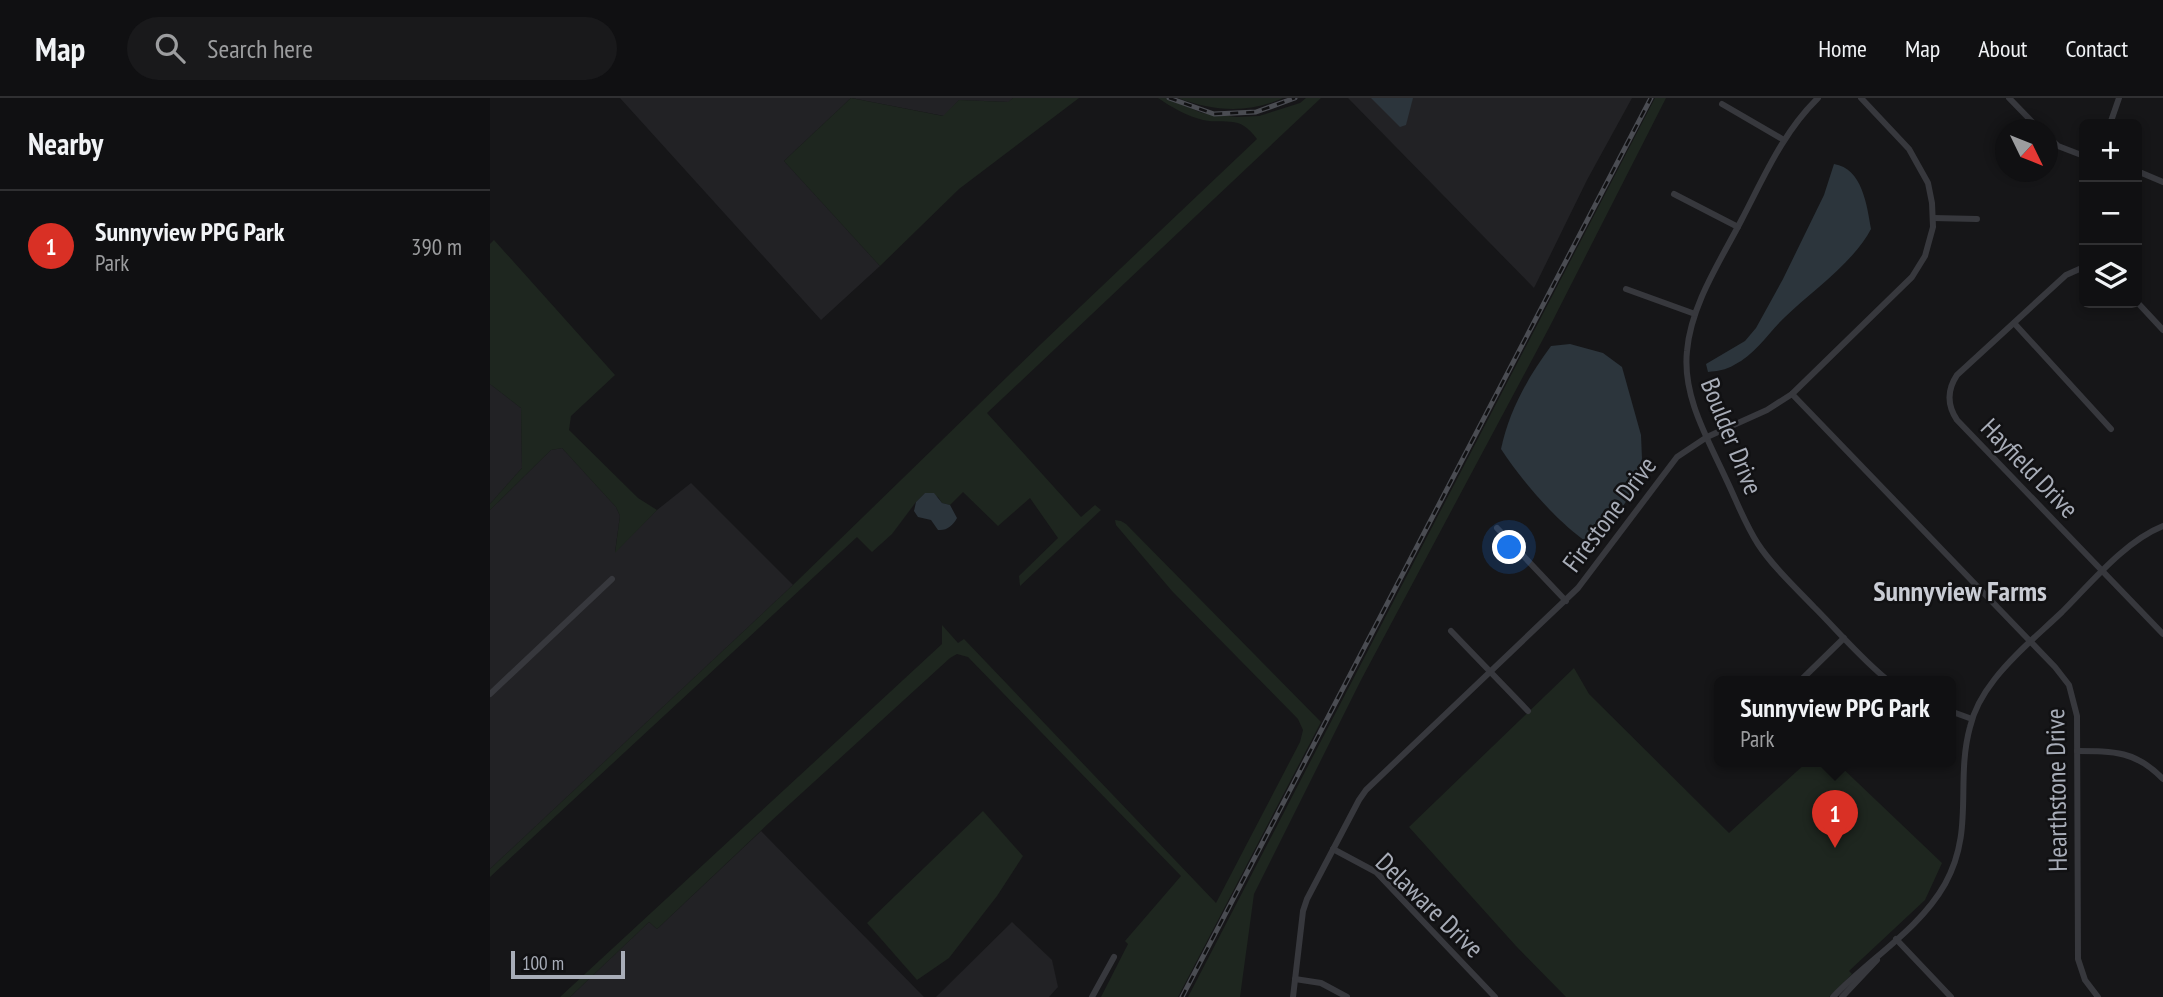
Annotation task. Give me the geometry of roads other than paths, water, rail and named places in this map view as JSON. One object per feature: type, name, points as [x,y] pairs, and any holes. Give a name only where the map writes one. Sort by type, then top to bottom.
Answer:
[{"type":"street","name":"Boulder Drive","points":[[1818,98],[1798,119],[1784,140],[1695,314],[1688,337],[1686,368],[1691,397],[1707,437],[1757,543],[1776,567],[1884,676]]},
{"type":"street","name":"Firestone Drive","points":[[1293,997],[1303,911],[1307,899],[1366,790],[1566,601],[1589,575],[1676,457],[1707,437],[1767,410],[1792,394],[1912,277],[1925,256],[1933,227],[1928,183],[1916,159],[1861,98]]},
{"type":"street","points":[[2009,98],[2029,119]]},
{"type":"street","points":[[2112,119],[2119,98]]},
{"type":"street","points":[[1722,104],[1784,140]]},
{"type":"street","points":[[2058,146],[2079,154]]},
{"type":"street","points":[[2142,173],[2163,182]]},
{"type":"street","points":[[1674,194],[1738,228]]},
{"type":"street","points":[[1933,218],[1977,219]]},
{"type":"street","points":[[2079,269],[2066,275],[2014,323],[2111,429]]},
{"type":"street","points":[[1626,289],[1695,314]]},
{"type":"street","points":[[2142,307],[2163,330]]},
{"type":"street","name":"Hayfield Drive","points":[[2014,323],[1957,375],[1949,397],[1952,413],[2163,634]]},
{"type":"street","name":"Hearthstone Drive","points":[[1792,394],[2031,641],[2069,685],[2077,709],[2078,959],[2085,980],[2098,997]]},
{"type":"street","points":[[1833,997],[1885,950],[1936,897],[1957,858],[1964,825],[1965,763],[1972,719],[1992,683],[2031,641],[2131,545],[2163,526]]},
{"type":"street","points":[[1497,528],[1566,601]]},
{"type":"street","points":[[490,694],[612,579]]},
{"type":"street","points":[[1451,631],[1528,711]]},
{"type":"street","points":[[1805,676],[1844,638]]},
{"type":"street","points":[[1956,713],[1972,719]]},
{"type":"street","points":[[2077,751],[2127,754],[2148,764],[2163,779]]},
{"type":"street","name":"Delaware Drive","points":[[1333,849],[1376,872],[1495,997]]},
{"type":"street","points":[[1896,939],[1951,997]]},
{"type":"street","points":[[1842,997],[1869,971],[1885,950]]},
{"type":"street","points":[[1092,997],[1114,957]]},
{"type":"street","points":[[1295,979],[1333,987],[1347,997]]},
{"type":"railway","points":[[1169,98],[1214,114],[1256,112],[1295,98]]},
{"type":"railway","points":[[1182,997],[1651,98]]},
{"type":"place","name":"Sunnyview PPG Park","points":[[1835,848]]},
{"type":"district","name":"Sunnyview Farms","points":[[1960,590]]}]
